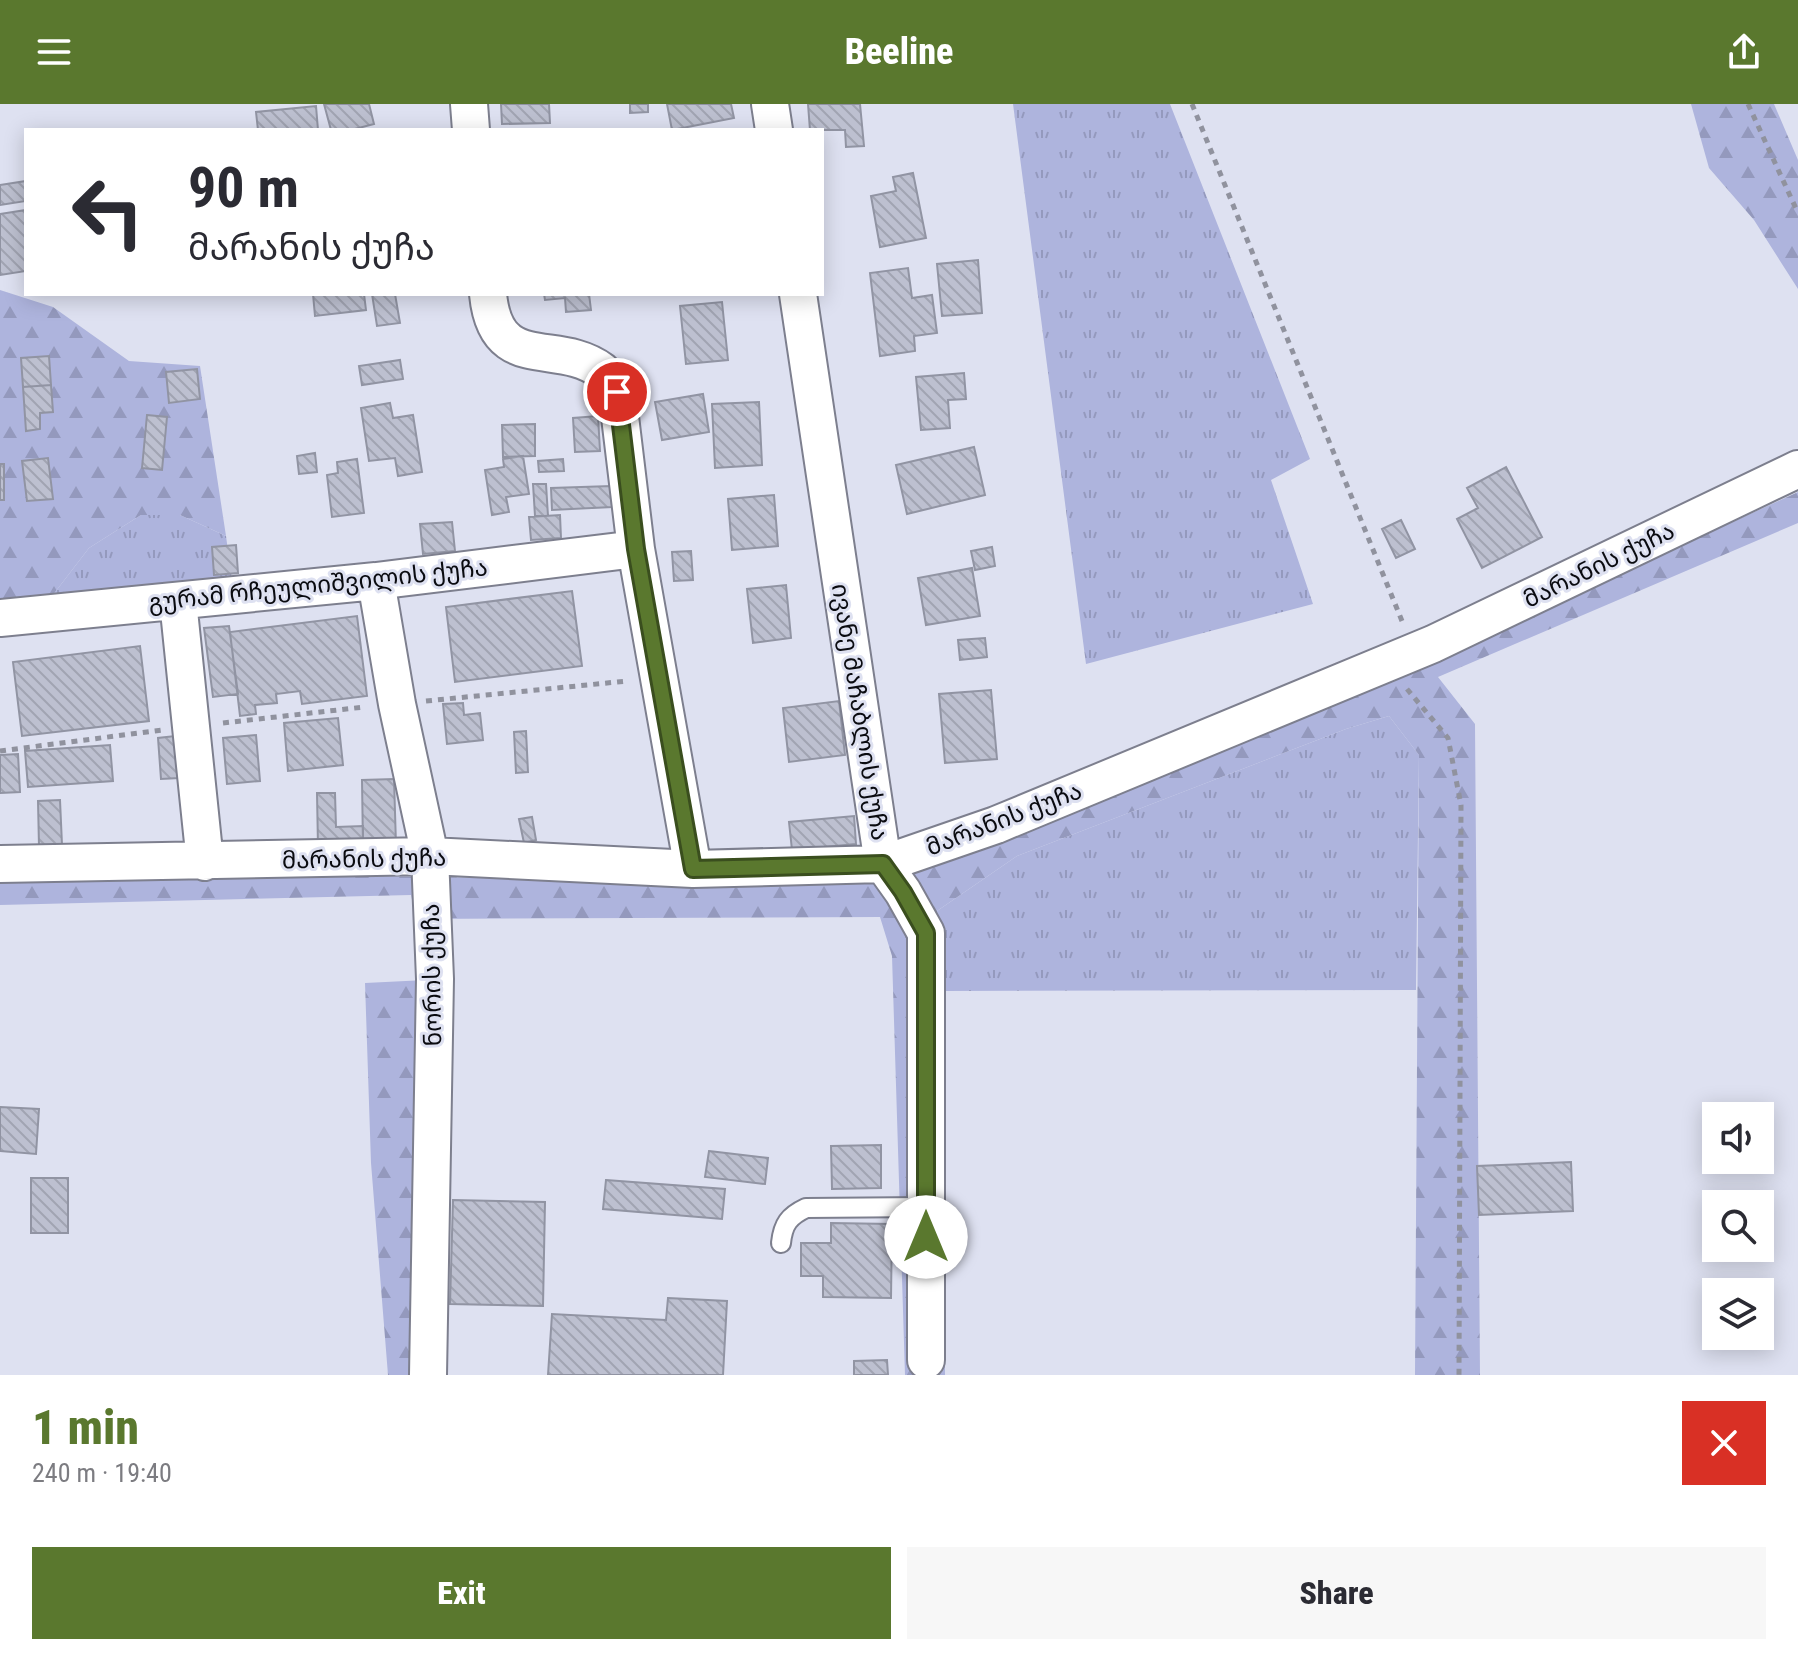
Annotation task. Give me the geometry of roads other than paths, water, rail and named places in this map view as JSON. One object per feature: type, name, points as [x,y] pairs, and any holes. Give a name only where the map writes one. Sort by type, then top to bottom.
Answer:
[{"type":"street","points":[[469,104],[471,128]]},
{"type":"street","points":[[770,104],[774,128]]},
{"type":"street","points":[[488,296],[496,329],[516,347],[580,360],[604,372],[617,392],[636,549],[693,869]]},
{"type":"street","name":"ივანე მაჩაბლის ქუჩა","points":[[798,296],[883,864],[926,933],[926,1360]]},
{"type":"street","name":"მარანის ქუჩა","points":[[0,864],[430,856],[693,869],[883,864],[996,825],[1400,658],[1798,469]]},
{"type":"street","name":"გურამ რჩეულიშვილის ქუჩა","points":[[0,618],[376,581],[636,549]]},
{"type":"street","name":"ნორის ქუჩა","points":[[376,581],[397,704],[430,856],[435,979],[428,1375]]},
{"type":"street","points":[[178,601],[205,862]]},
{"type":"lane","points":[[781,1243],[783,1229],[791,1215],[806,1208],[926,1207]]}]
